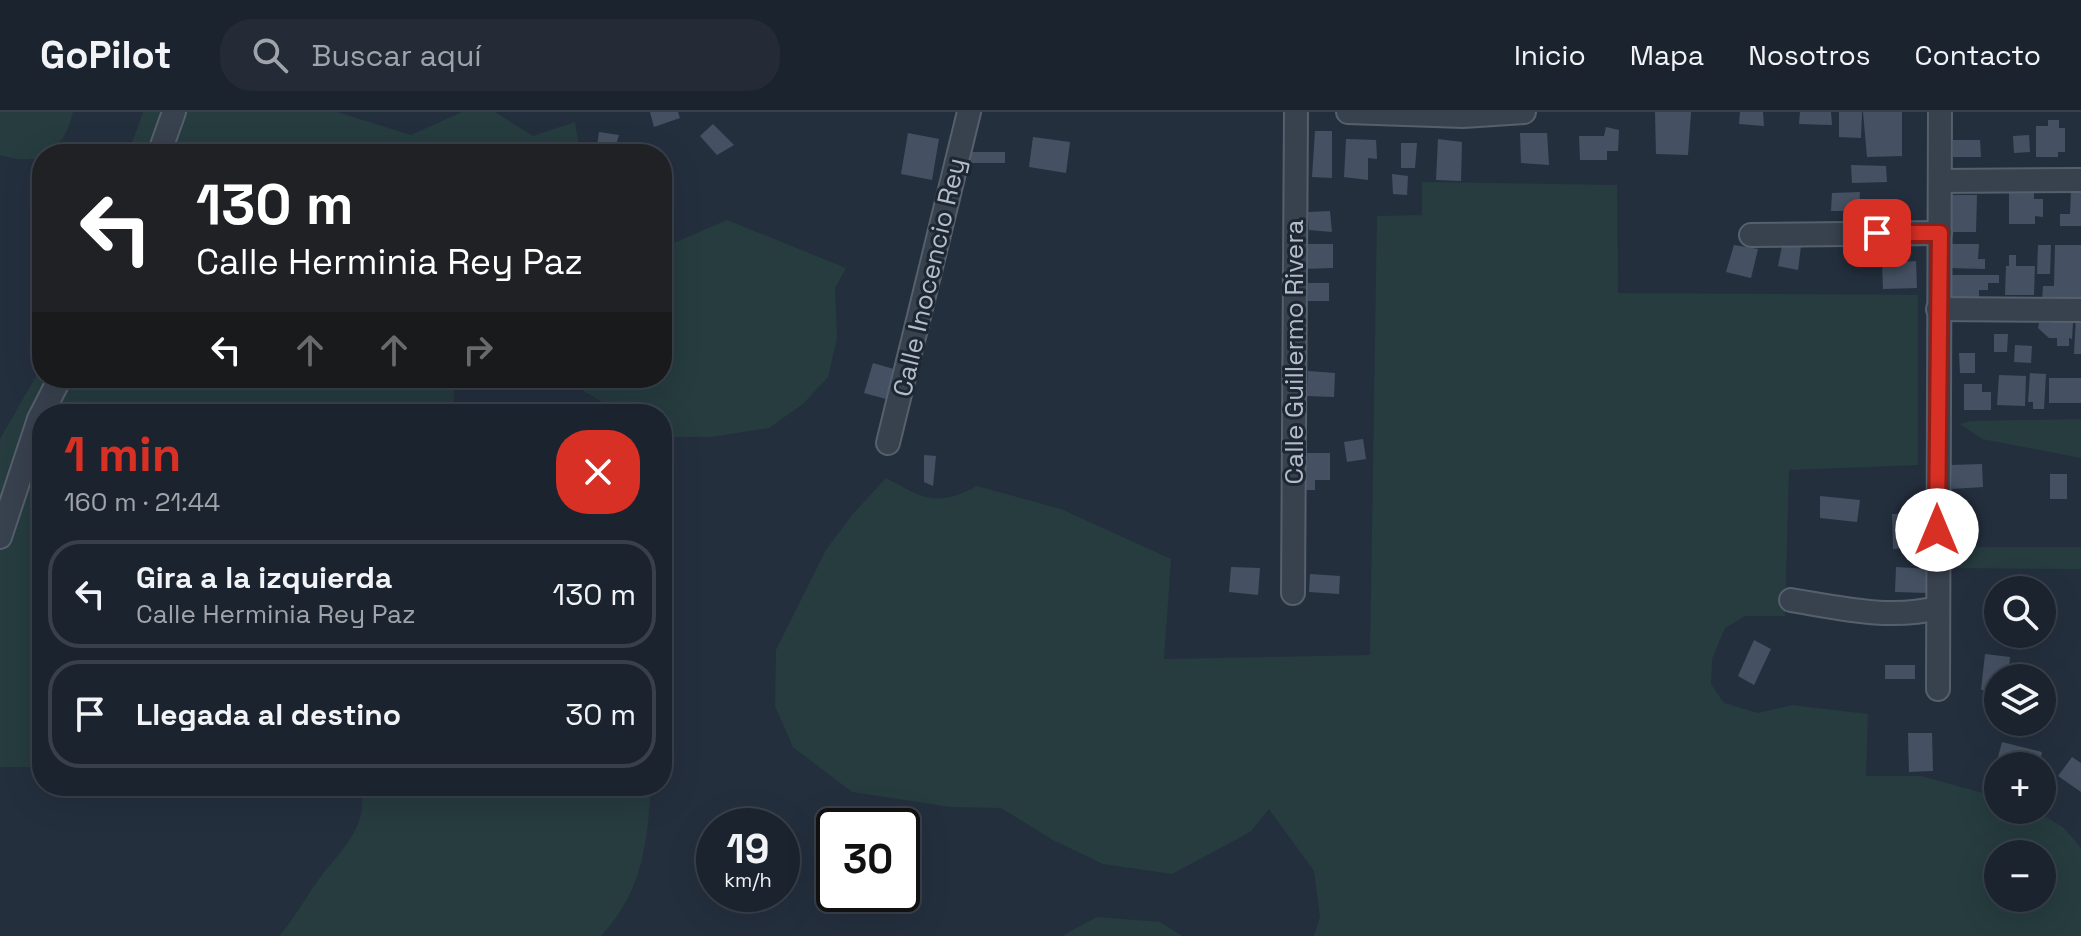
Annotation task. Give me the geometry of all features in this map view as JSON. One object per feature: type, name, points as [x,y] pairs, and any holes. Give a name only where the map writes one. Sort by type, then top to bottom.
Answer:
[{"type":"street","points":[[163,144],[174,112]]},
{"type":"street","name":"Calle Inocencio Rey","points":[[888,443],[969,112]]},
{"type":"street","name":"Calle Guillermo Rivera","points":[[1293,593],[1296,112]]},
{"type":"street","points":[[1348,112],[1524,112]]},
{"type":"street","points":[[1938,689],[1940,112]]},
{"type":"street","points":[[1940,181],[2081,180]]},
{"type":"street","points":[[1751,235],[1940,233]]},
{"type":"street","points":[[1938,309],[2081,310]]},
{"type":"street","points":[[0,537],[32,440]]},
{"type":"street","points":[[1791,600],[1892,614],[1912,614],[1938,608]]},
{"type":"green space","points":[[0,112],[73,112],[58,144],[32,144],[32,159],[0,155]]},
{"type":"green space","points":[[143,112],[337,112],[411,135],[462,112],[495,112],[533,136],[575,122],[578,144],[132,144]]},
{"type":"green space","points":[[1422,182],[1617,185],[1618,293],[1918,295],[1918,465],[1789,470],[1785,616],[1745,616],[1725,628],[1712,659],[1711,684],[1724,703],[1758,713],[1792,705],[1868,714],[1866,776],[1921,776],[1984,793],[1984,824],[2056,823],[2064,828],[2081,848],[2081,936],[1314,936],[1320,917],[1314,871],[1269,809],[1250,832],[1172,874],[1103,864],[1053,840],[1001,808],[951,807],[852,792],[793,747],[775,706],[776,650],[826,550],[852,515],[886,478],[930,498],[951,497],[977,486],[1061,509],[1171,559],[1164,659],[1370,655],[1377,216],[1422,215]]},
{"type":"green space","points":[[727,220],[846,268],[835,288],[837,338],[828,377],[803,404],[769,428],[711,437],[675,437],[672,436],[672,404],[605,404],[576,388],[672,388],[672,244]]},
{"type":"green space","points":[[32,383],[32,388],[454,388],[454,404],[32,404],[32,767],[0,767],[0,439]]},
{"type":"green space","points":[[2081,419],[2081,458],[1982,439],[1960,424],[1971,421]]},
{"type":"green space","points":[[1945,547],[2081,547],[2081,569],[1944,568]]},
{"type":"green space","points":[[361,796],[650,796],[644,847],[634,884],[615,919],[601,936],[279,936],[352,837],[361,813]]},
{"type":"green space","points":[[1097,917],[1160,922],[1182,936],[1062,936]]},
{"type":"building","points":[[650,112],[678,112],[680,118],[654,127]]},
{"type":"building","points":[[1655,112],[1691,112],[1688,155],[1656,154]]},
{"type":"building","points":[[1740,112],[1763,112],[1764,126],[1739,124]]},
{"type":"building","points":[[1800,112],[1831,112],[1832,125],[1799,124]]},
{"type":"building","points":[[1839,112],[1862,112],[1861,138],[1839,137]]},
{"type":"building","points":[[1863,112],[1902,112],[1902,156],[1867,157]]},
{"type":"building","points":[[2048,120],[2059,120],[2059,128],[2065,128],[2065,152],[2058,152],[2058,157],[2036,157],[2036,126],[2048,126]]},
{"type":"building","points":[[713,124],[734,145],[717,155],[700,136]]},
{"type":"building","points":[[1606,127],[1619,130],[1618,151],[1607,151],[1607,160],[1580,160],[1579,136],[1604,136]]},
{"type":"building","points":[[1315,131],[1332,131],[1332,178],[1312,177]]},
{"type":"building","points":[[599,132],[619,135],[616,144],[597,144]]},
{"type":"building","points":[[908,133],[939,139],[932,180],[901,174]]},
{"type":"building","points":[[1520,133],[1547,133],[1549,165],[1521,163]]},
{"type":"building","points":[[2029,135],[2030,152],[2014,153],[2013,136]]},
{"type":"building","points":[[1033,137],[1070,142],[1066,173],[1029,167]]},
{"type":"building","points":[[1346,139],[1376,140],[1377,159],[1368,158],[1368,180],[1344,177]]},
{"type":"building","points":[[1438,139],[1462,142],[1461,181],[1436,180]]},
{"type":"building","points":[[1953,140],[1980,140],[1981,157],[1953,157]]},
{"type":"building","points":[[1401,143],[1417,143],[1415,168],[1401,168]]},
{"type":"building","points":[[971,152],[1005,152],[1005,163],[971,163]]},
{"type":"building","points":[[1851,165],[1886,166],[1887,182],[1852,183]]},
{"type":"building","points":[[1392,174],[1408,176],[1407,195],[1393,194]]},
{"type":"building","points":[[2009,190],[2034,191],[2034,199],[2043,199],[2043,217],[2035,216],[2035,224],[2009,224]]},
{"type":"building","points":[[2071,190],[2081,191],[2081,226],[2060,226],[2060,214],[2070,214]]},
{"type":"building","points":[[1860,192],[1859,211],[1831,211],[1832,193]]},
{"type":"building","points":[[1948,195],[1977,195],[1976,232],[1947,232]]},
{"type":"building","points":[[1330,211],[1332,232],[1309,230],[1308,212]]},
{"type":"building","points":[[1300,244],[1333,244],[1333,268],[1301,269]]},
{"type":"building","points":[[1951,244],[1979,244],[1978,259],[1985,259],[1985,269],[1950,268]]},
{"type":"building","points":[[1734,245],[1758,249],[1751,278],[1726,272]]},
{"type":"building","points":[[2038,245],[2051,245],[2050,274],[2037,274]]},
{"type":"building","points":[[2055,245],[2081,245],[2081,302],[2042,302],[2043,286],[2054,286]]},
{"type":"building","points":[[1782,246],[1801,246],[1798,270],[1778,266]]},
{"type":"building","points":[[2009,255],[2016,255],[2016,266],[2035,266],[2034,295],[2005,295]]},
{"type":"building","points":[[1916,261],[1917,288],[1883,289],[1882,263]]},
{"type":"building","points":[[1943,275],[1999,275],[1999,283],[1988,283],[1988,290],[1979,290],[1979,302],[1949,301]]},
{"type":"building","points":[[1308,283],[1329,283],[1329,301],[1308,301]]},
{"type":"building","points":[[2051,315],[2070,316],[2073,323],[2069,346],[2057,346],[2057,338],[2049,338],[2038,328],[2039,323],[2051,323]]},
{"type":"building","points":[[2076,316],[2081,317],[2081,354],[2074,354]]},
{"type":"building","points":[[1994,334],[2008,334],[2007,352],[1994,352]]},
{"type":"building","points":[[2015,345],[2032,346],[2031,363],[2014,362]]},
{"type":"building","points":[[1959,353],[1975,353],[1975,373],[1960,373]]},
{"type":"building","points":[[873,363],[894,369],[886,399],[864,393]]},
{"type":"building","points":[[1308,371],[1335,373],[1334,397],[1307,396]]},
{"type":"building","points":[[2030,373],[2046,374],[2044,409],[2033,409],[2033,402],[2028,402]]},
{"type":"building","points":[[1999,375],[2026,376],[2025,406],[1997,405]]},
{"type":"building","points":[[2049,378],[2081,378],[2081,403],[2049,403]]},
{"type":"building","points":[[1964,384],[1982,384],[1982,392],[1991,392],[1991,410],[1964,410]]},
{"type":"building","points":[[1363,439],[1366,459],[1347,462],[1344,442]]},
{"type":"building","points":[[1302,453],[1330,453],[1330,480],[1315,480],[1315,490],[1302,490]]},
{"type":"building","points":[[924,455],[936,456],[933,486],[924,482]]},
{"type":"building","points":[[1982,464],[1983,487],[1952,489],[1951,465]]},
{"type":"building","points":[[2050,474],[2067,474],[2067,499],[2050,499]]},
{"type":"building","points":[[1820,496],[1860,500],[1857,522],[1820,518]]},
{"type":"building","points":[[1922,513],[1923,547],[1893,549],[1892,514]]},
{"type":"building","points":[[1231,567],[1260,568],[1258,595],[1229,592]]},
{"type":"building","points":[[1896,567],[1929,569],[1928,593],[1895,592]]},
{"type":"building","points":[[1310,574],[1340,576],[1339,594],[1309,592]]},
{"type":"building","points":[[1754,640],[1771,649],[1754,685],[1738,676]]},
{"type":"building","points":[[1985,654],[2010,657],[2009,664],[1984,664],[1984,690],[1981,690]]},
{"type":"building","points":[[1885,665],[1915,665],[1915,679],[1885,679]]},
{"type":"building","points":[[1908,733],[1932,733],[1933,771],[1909,772]]},
{"type":"building","points":[[2002,742],[2042,752],[1999,752]]},
{"type":"building","points":[[2072,757],[2081,763],[2081,792],[2058,776]]},
{"type":"route","points":[[1877,233],[1940,233],[1937,530]]}]
